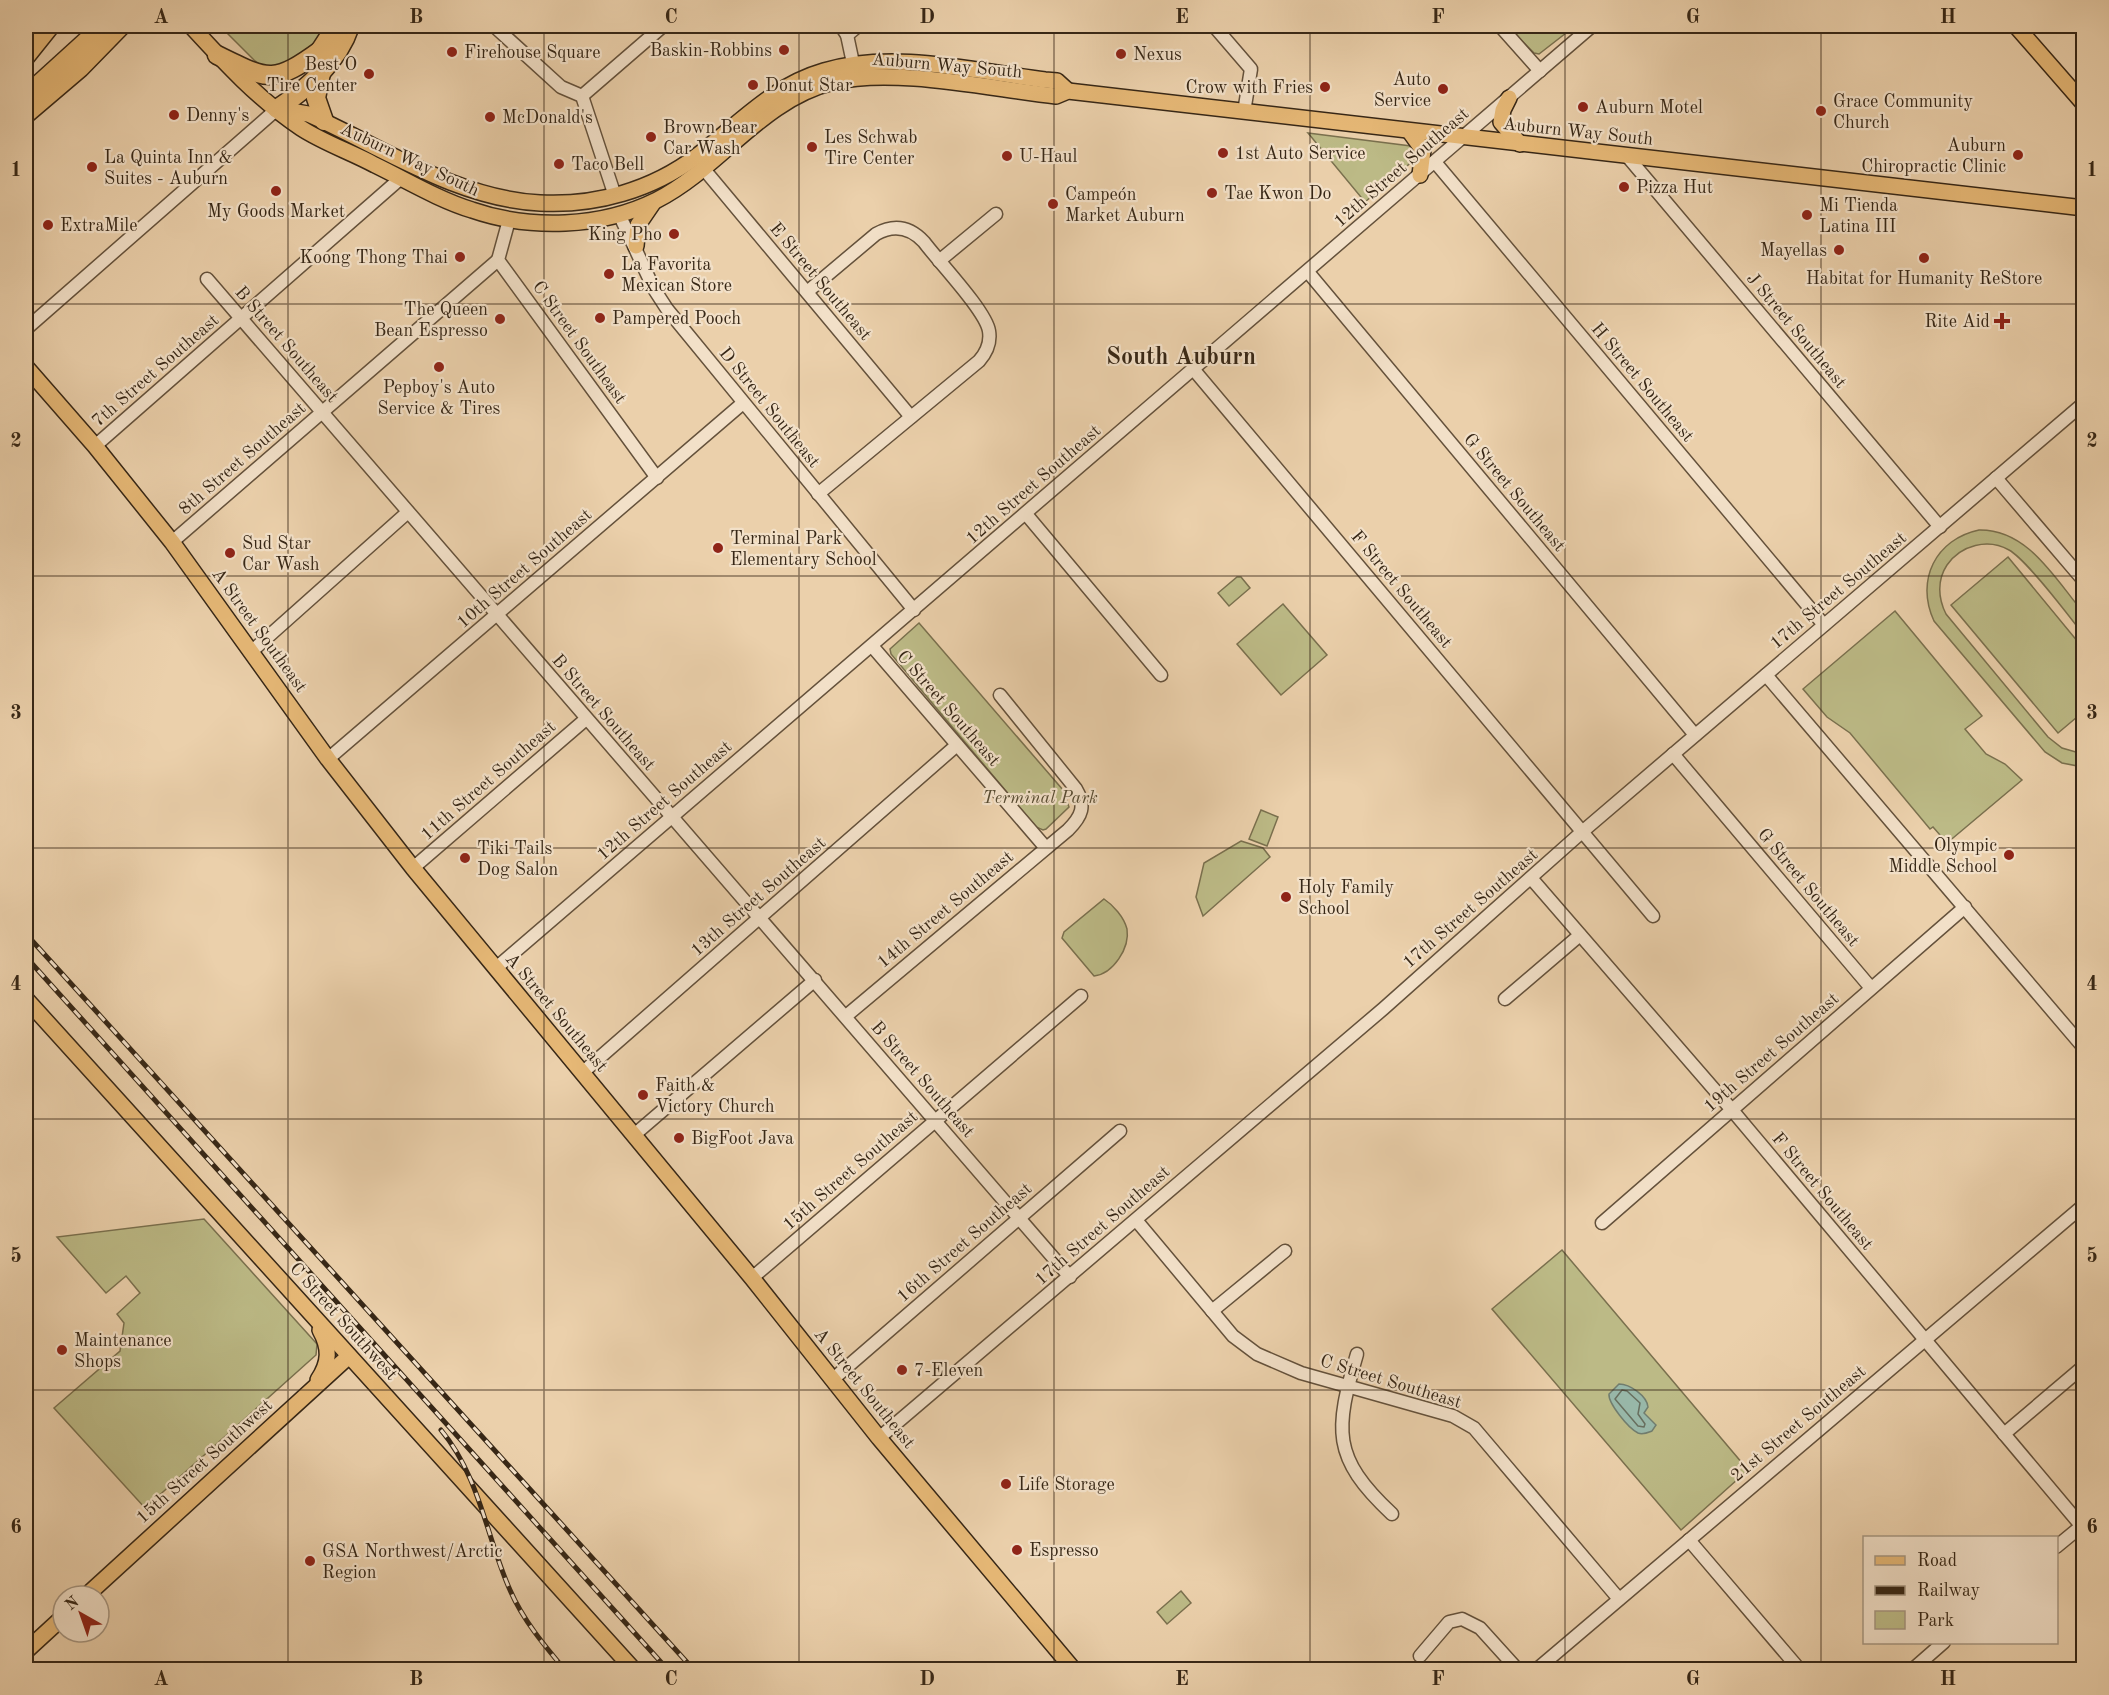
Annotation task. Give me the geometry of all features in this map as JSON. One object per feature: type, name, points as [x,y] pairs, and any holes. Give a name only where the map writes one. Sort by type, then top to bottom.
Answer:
[{"type":"highway","points":[[26,56],[50,26]]},
{"type":"highway","points":[[26,96],[103,26]]},
{"type":"highway","points":[[26,114],[64,82],[121,26]]},
{"type":"highway","points":[[64,82],[89,69],[135,26]]},
{"type":"highway","points":[[278,109],[288,87],[321,50],[336,26]]},
{"type":"highway","points":[[278,109],[301,93],[321,73],[337,53],[350,26]]},
{"type":"highway","points":[[217,55],[251,71],[272,76],[294,70],[321,50]]},
{"type":"highway","points":[[321,73],[316,90],[324,121]]},
{"type":"main road","name":"Auburn Way South","points":[[190,26],[237,76],[301,128],[470,210],[509,220],[564,222],[619,214],[657,200],[703,168],[776,108],[855,70],[887,61],[1057,81],[1068,91],[2084,208]]},
{"type":"main road","points":[[2016,26],[2084,104]]},
{"type":"main road","name":"Auburn Way South","points":[[278,109],[308,114],[407,162],[476,192],[537,203],[573,204],[636,190],[683,166],[781,89],[812,75],[855,70]]},
{"type":"main road","points":[[1509,98],[1503,110],[1501,122],[1520,144]]},
{"type":"main road","points":[[1410,132],[1423,150],[1420,175]]},
{"type":"main road","points":[[532,222],[542,216],[594,211],[615,196],[635,199],[673,182],[686,181]]},
{"type":"main road","points":[[636,246],[638,225],[657,200]]},
{"type":"main road","name":"A Street Southeast","points":[[26,367],[95,446],[172,542],[327,759],[413,868],[752,1278],[879,1438],[1074,1670]]},
{"type":"main road","name":"C Street Southwest","points":[[26,999],[634,1670]]},
{"type":"main road","points":[[309,1392],[322,1374],[328,1358],[325,1340],[313,1316]]},
{"type":"main road","name":"15th Street Southwest","points":[[99,1584],[349,1356]]},
{"type":"main road","points":[[26,1651],[51,1628]]},
{"type":"street","points":[[494,26],[561,87],[582,96]]},
{"type":"street","points":[[582,96],[663,26]]},
{"type":"street","points":[[855,70],[844,30],[858,26]]},
{"type":"street","points":[[1214,26],[1251,69],[1244,112]]},
{"type":"street","points":[[1500,26],[1540,71]]},
{"type":"street","name":"12th Street Southeast","points":[[496,968],[1592,26]]},
{"type":"street","points":[[582,96],[591,130],[615,196]]},
{"type":"street","points":[[26,329],[278,109]]},
{"type":"street","name":"J Street Southeast","points":[[1627,156],[1940,527]]},
{"type":"street","name":"H Street Southeast","points":[[1435,162],[1824,625]]},
{"type":"street","name":"E Street Southeast","points":[[703,168],[911,417]]},
{"type":"street","name":"7th Street Southeast","points":[[95,446],[400,178]]},
{"type":"street","name":"D Street Southeast","points":[[619,214],[660,299],[914,610]]},
{"type":"street","points":[[939,261],[996,214]]},
{"type":"street","points":[[498,260],[509,220]]},
{"type":"street","points":[[807,292],[876,234],[897,227],[917,235],[985,319],[990,336],[987,349],[980,359],[818,494]]},
{"type":"street","name":"8th Street Southeast","points":[[172,542],[498,260]]},
{"type":"street","name":"C Street Southeast","points":[[498,260],[657,477]]},
{"type":"street","name":"G Street Southeast","points":[[1308,272],[1695,735]]},
{"type":"street","name":"B Street Southeast","points":[[207,279],[1070,1277]]},
{"type":"street","name":"F Street Southeast","points":[[1194,370],[1653,916]]},
{"type":"street","name":"10th Street Southeast","points":[[327,759],[743,403]]},
{"type":"street","name":"17th Street Southeast","points":[[879,1438],[1070,1277],[1582,832],[2084,403]]},
{"type":"street","points":[[1996,477],[2084,581]]},
{"type":"street","points":[[252,651],[408,512]]},
{"type":"street","points":[[1026,514],[1161,675]]},
{"type":"street","name":"C Street Southeast","points":[[872,646],[1046,848]]},
{"type":"street","points":[[1766,675],[2084,1048]]},
{"type":"street","name":"14th Street Southeast","points":[[846,1016],[1068,830],[1082,812],[1080,795],[1062,769],[1000,695]]},
{"type":"street","name":"11th Street Southeast","points":[[413,868],[586,719]]},
{"type":"street","name":"13th Street Southeast","points":[[582,1073],[957,745]]},
{"type":"street","name":"G Street Southeast","points":[[1673,754],[1871,988]]},
{"type":"street","name":"F Street Southeast","points":[[1531,878],[1732,1110],[2083,1527]]},
{"type":"street","name":"19th Street Southeast","points":[[1602,1223],[1965,907]]},
{"type":"street","points":[[1505,999],[1580,935]]},
{"type":"street","points":[[634,1135],[815,980]]},
{"type":"street","name":"15th Street Southeast","points":[[752,1278],[1081,996]]},
{"type":"street","name":"16th Street Southeast","points":[[832,1380],[1120,1131]]},
{"type":"street","name":"21st Street Southeast","points":[[1536,1670],[2084,1205]]},
{"type":"street","name":"C Street Southeast","points":[[1136,1220],[1233,1336],[1257,1354],[1285,1368],[1453,1416],[1474,1428],[1619,1599]]},
{"type":"street","points":[[1212,1311],[1286,1251]]},
{"type":"street","points":[[1357,1354],[1342,1419],[1346,1456],[1361,1482],[1392,1514]]},
{"type":"street","points":[[2004,1434],[2084,1366]]},
{"type":"street","points":[[2058,1546],[2083,1527]]},
{"type":"street","points":[[1689,1540],[1800,1670]]},
{"type":"street","points":[[1420,1656],[1449,1622],[1462,1619],[1480,1628],[1518,1670]]},
{"type":"street","points":[[1912,1670],[1942,1644]]},
{"type":"green space","points":[[220,26],[327,26],[317,41],[282,68],[262,66]]},
{"type":"green space","points":[[1507,26],[1575,26],[1539,54],[1534,53]]},
{"type":"green space","points":[[1308,133],[1411,146],[1416,152],[1415,159],[1365,202]]},
{"type":"green space","points":[[1979,530],[1996,532],[2012,538],[2039,558],[2083,612],[2083,634],[2017,556],[2001,546],[1992,544],[1967,548],[1947,565],[1940,589],[1941,602],[1946,614],[2048,737],[2062,748],[2083,754],[2083,767],[2062,763],[2045,752],[1934,621],[1927,591],[1933,564],[1951,542]]},
{"type":"green space","points":[[2008,557],[2083,648],[2083,712],[2058,733],[1951,605]]},
{"type":"green space","points":[[1237,577],[1241,577],[1250,588],[1229,606],[1218,593]]},
{"type":"green space","points":[[1283,604],[1327,655],[1281,695],[1237,644]]},
{"type":"green space","points":[[1895,611],[1982,716],[1965,729],[1986,754],[2005,764],[2022,780],[1947,843],[1933,827],[1930,829],[1850,733],[1827,717],[1803,689]]},
{"type":"green space","name":"Terminal Park","points":[[919,623],[1063,790],[1069,807],[1046,829],[1036,827],[891,654],[890,649]]},
{"type":"green space","points":[[1261,810],[1278,817],[1267,846],[1249,839]]},
{"type":"green space","points":[[1241,841],[1263,848],[1270,857],[1203,916],[1196,897],[1204,863]]},
{"type":"green space","points":[[1104,899],[1121,916],[1126,925],[1126,944],[1114,965],[1094,976],[1062,938],[1064,932]]},
{"type":"green space","points":[[204,1219],[317,1344],[316,1355],[145,1508],[54,1408],[120,1351],[124,1323],[117,1314],[140,1293],[126,1276],[106,1293],[57,1237]]},
{"type":"green space","points":[[1562,1250],[1748,1470],[1681,1530],[1492,1309]]},
{"type":"green space","points":[[1181,1591],[1191,1603],[1167,1624],[1157,1612]]},
{"type":"water","points":[[1619,1384],[1633,1388],[1645,1399],[1648,1407],[1644,1413],[1656,1425],[1652,1431],[1638,1433],[1619,1415],[1609,1394]]},
{"type":"railway","points":[[26,934],[694,1670]]},
{"type":"railway","points":[[26,957],[668,1670]]},
{"type":"railway","points":[[441,1430],[454,1448],[474,1487],[515,1601],[534,1632],[565,1670]]},
{"type":"place","name":"Baskin-Robbins","points":[[784,50]]},
{"type":"place","name":"Firehouse Square","points":[[452,52]]},
{"type":"place","name":"Nexus","points":[[1121,54]]},
{"type":"place","name":"Best O Tire Center","points":[[369,74]]},
{"type":"place","name":"Donut Star","points":[[753,85]]},
{"type":"place","name":"Crow with Fries","points":[[1325,87]]},
{"type":"place","name":"Auto Service","points":[[1443,89]]},
{"type":"place","name":"Auburn Motel","points":[[1583,107]]},
{"type":"place","name":"Grace Community Church","points":[[1821,111]]},
{"type":"place","name":"Denny's","points":[[174,115]]},
{"type":"place","name":"McDonald's","points":[[490,117]]},
{"type":"place","name":"Brown Bear Car Wash","points":[[651,137]]},
{"type":"place","name":"Les Schwab Tire Center","points":[[812,147]]},
{"type":"place","name":"1st Auto Service","points":[[1223,153]]},
{"type":"place","name":"Auburn Chiropractic Clinic","points":[[2018,155]]},
{"type":"place","name":"U-Haul","points":[[1007,156]]},
{"type":"place","name":"Taco Bell","points":[[559,164]]},
{"type":"place","name":"La Quinta Inn & Suites - Auburn","points":[[92,167]]},
{"type":"place","name":"Pizza Hut","points":[[1624,187]]},
{"type":"place","name":"My Goods Market","points":[[276,191]]},
{"type":"place","name":"Tae Kwon Do","points":[[1212,193]]},
{"type":"place","name":"Campeón Market Auburn","points":[[1053,204]]},
{"type":"place","name":"Mi Tienda Latina III","points":[[1807,215]]},
{"type":"place","name":"ExtraMile","points":[[48,225]]},
{"type":"place","name":"King Pho","points":[[674,234]]},
{"type":"place","name":"Mayellas","points":[[1839,250]]},
{"type":"place","name":"Koong Thong Thai","points":[[460,257]]},
{"type":"place","name":"Habitat for Humanity ReStore","points":[[1924,258]]},
{"type":"place","name":"La Favorita Mexican Store","points":[[609,274]]},
{"type":"place","name":"Pampered Pooch","points":[[600,318]]},
{"type":"place","name":"The Queen Bean Espresso","points":[[500,319]]},
{"type":"place","name":"Rite Aid","points":[[2002,321]]},
{"type":"place","name":"Pepboy's Auto Service & Tires","points":[[439,367]]},
{"type":"place","name":"Terminal Park Elementary School","points":[[718,548]]},
{"type":"place","name":"Sud Star Car Wash","points":[[230,553]]},
{"type":"place","name":"Olympic Middle School","points":[[2009,855]]},
{"type":"place","name":"Tiki Tails Dog Salon","points":[[465,858]]},
{"type":"place","name":"Holy Family School","points":[[1286,897]]},
{"type":"place","name":"Faith & Victory Church","points":[[643,1095]]},
{"type":"place","name":"BigFoot Java","points":[[679,1138]]},
{"type":"place","name":"Maintenance Shops","points":[[62,1350]]},
{"type":"place","name":"7-Eleven","points":[[902,1370]]},
{"type":"place","name":"Life Storage","points":[[1006,1484]]},
{"type":"place","name":"Espresso","points":[[1017,1550]]},
{"type":"place","name":"GSA Northwest/Arctic Region","points":[[310,1561]]},
{"type":"district","name":"South Auburn","points":[[1181,356]]}]
